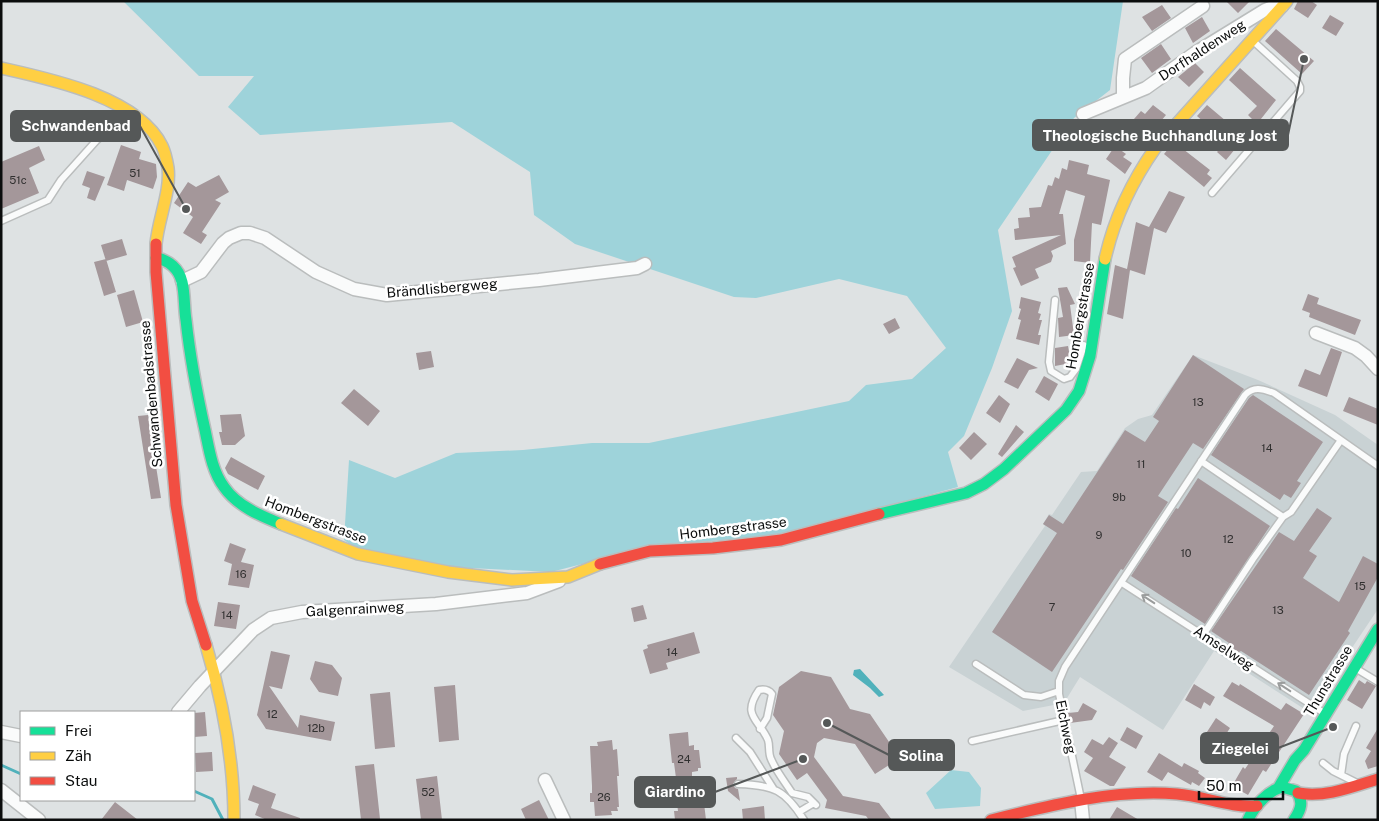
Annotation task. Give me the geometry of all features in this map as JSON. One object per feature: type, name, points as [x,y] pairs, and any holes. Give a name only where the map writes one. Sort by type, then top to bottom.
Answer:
[{"type":"street","name":"Hombergstrasse","points":[[182,281],[186,322],[210,457],[218,479],[233,497],[264,517],[358,554],[448,572],[512,580],[568,577],[598,565],[650,551],[713,548],[781,540],[915,504],[966,493],[984,484],[1004,469],[1052,424],[1074,399],[1082,386],[1087,371],[1094,321],[1109,242],[1125,201],[1140,170],[1162,140],[1284,4]]},
{"type":"street","name":"Dorfhaldenweg","points":[[1083,114],[1146,88],[1195,53],[1269,8],[1284,4]]},
{"type":"street","points":[[1123,97],[1125,59],[1203,6]]},
{"type":"street","name":"Schwandenbadstrasse","points":[[1,68],[80,90],[128,110],[150,128],[165,155],[168,169],[167,187],[157,234],[156,258],[159,320],[176,505],[192,601],[214,672],[232,758],[234,820]]},
{"type":"street","name":"Brändlisbergweg","points":[[182,281],[201,272],[223,243],[241,233],[250,233],[265,238],[316,272],[354,288],[387,295],[539,280],[637,268],[646,264]]},
{"type":"street","points":[[156,258],[164,259],[171,263],[182,281]]},
{"type":"street","points":[[1316,332],[1355,348],[1366,356],[1378,369]]},
{"type":"street","name":"Galgenrainweg","points":[[179,711],[214,672],[262,624],[271,618],[302,612],[436,604],[527,593],[568,577]]},
{"type":"street","name":"Thunstrasse","points":[[1246,820],[1257,806],[1279,787],[1295,760],[1304,750],[1353,667],[1378,629]]},
{"type":"street","points":[[1,732],[20,736]]},
{"type":"street","name":"Thunstrasse","points":[[1297,815],[1302,802],[1297,792],[1296,782],[1304,750]]},
{"type":"street","points":[[1279,787],[1289,787],[1297,792],[1310,795],[1336,791],[1378,779]]},
{"type":"street","points":[[545,780],[564,820]]},
{"type":"street","points":[[1,790],[39,820]]},
{"type":"street","points":[[1297,815],[1336,791]]},
{"type":"street","points":[[991,820],[1044,806],[1131,794],[1167,793],[1249,807],[1257,806]]},
{"type":"street","points":[[1081,800],[1083,820]]},
{"type":"street","points":[[1215,802],[1246,820]]},
{"type":"lane","points":[[1212,193],[1300,91],[1297,81],[1252,39]]},
{"type":"lane","points":[[1,220],[48,200],[61,180],[96,140],[117,118],[128,110]]},
{"type":"lane","points":[[1055,300],[1049,368],[1060,377],[1067,379],[1072,375],[1094,321]]},
{"type":"lane","name":"Eichweg","points":[[1081,800],[1064,720],[1059,681],[1065,667],[1201,461],[1251,389],[1259,388],[1274,393],[1341,440]]},
{"type":"lane","points":[[1204,635],[1253,559],[1283,517],[1291,512],[1341,440],[1378,466]]},
{"type":"lane","points":[[1201,461],[1283,517]]},
{"type":"lane","name":"Amselweg","points":[[1122,582],[1325,714]]},
{"type":"lane","points":[[976,664],[1024,695],[1041,697],[1059,691]]},
{"type":"lane","points":[[1353,667],[1378,682]]},
{"type":"lane","points":[[760,729],[767,718],[772,694],[769,690],[764,689],[759,690],[755,695],[751,710],[752,717],[760,729],[768,740],[770,758],[792,793]]},
{"type":"lane","points":[[972,740],[1064,720]]},
{"type":"lane","points":[[1341,775],[1344,754],[1356,726]]},
{"type":"lane","points":[[736,738],[750,752],[773,788]]},
{"type":"lane","points":[[1323,764],[1361,784]]},
{"type":"lane","points":[[738,784],[756,784],[773,788],[783,793],[793,802],[804,820]]},
{"type":"lane","points":[[783,793],[808,796],[815,804],[800,812]]},
{"type":"shaded area","points":[[123,1],[1123,1],[1110,90],[1074,118],[998,230],[1012,311],[992,368],[964,436],[948,452],[958,487],[781,535],[652,546],[551,572],[450,567],[357,549],[344,540],[349,460],[395,478],[456,453],[523,450],[592,443],[649,443],[849,401],[866,385],[912,379],[946,348],[907,296],[839,279],[756,298],[734,297],[575,244],[534,215],[530,172],[452,122],[260,135],[228,107],[254,76],[199,76]]},
{"type":"shaded area","points":[[1193,355],[1258,380],[1335,415],[1378,445],[1378,609],[1309,712],[1214,651],[1163,730],[1080,677],[1064,703],[1023,711],[949,667],[1045,526],[1043,524],[1049,514],[1052,515],[1081,472],[1097,471],[1125,428],[1138,419],[1152,415]]},
{"type":"shaded area","points":[[860,669],[884,695],[879,697],[853,675],[854,670]]},
{"type":"shaded area","points":[[951,770],[969,772],[981,788],[980,806],[935,809],[926,793]]},
{"type":"building","points":[[1226,1],[1250,1],[1238,13]]},
{"type":"building","points":[[1298,1],[1311,1],[1317,5],[1308,18],[1294,9]]},
{"type":"building","points":[[1162,5],[1171,18],[1152,31],[1142,17]]},
{"type":"building","points":[[1330,15],[1344,23],[1336,36],[1322,28]]},
{"type":"building","points":[[1202,17],[1210,31],[1193,43],[1185,28]]},
{"type":"building","points":[[1276,29],[1314,61],[1302,74],[1265,41]]},
{"type":"building","points":[[1161,44],[1171,59],[1152,73],[1141,58]]},
{"type":"building","points":[[1195,63],[1204,72],[1189,87],[1178,77]]},
{"type":"building","points":[[1240,68],[1276,100],[1257,124],[1248,115],[1257,106],[1229,80]]},
{"type":"building","points":[[1153,105],[1166,115],[1151,133],[1134,119],[1141,111],[1145,114]]},
{"type":"building","points":[[1207,105],[1245,137],[1226,160],[1217,152],[1226,142],[1197,116]]},
{"type":"building","points":[[1174,142],[1210,170],[1207,174],[1212,178],[1204,187],[1164,154]]},
{"type":"building","points":[[121,145],[141,152],[139,159],[156,164],[157,177],[153,189],[127,180],[124,191],[107,185]]},
{"type":"building","points":[[39,146],[45,160],[29,168],[39,193],[1,209],[1,162]]},
{"type":"building","points":[[1115,146],[1126,154],[1123,157],[1132,163],[1125,174],[1106,159]]},
{"type":"building","points":[[1069,160],[1089,165],[1087,174],[1110,180],[1101,225],[1092,223],[1090,263],[1074,261],[1074,240],[1085,196],[1066,190],[1059,214],[1063,214],[1066,244],[1051,251],[1053,256],[1051,262],[1035,269],[1039,278],[1021,286],[1013,268],[1016,267],[1012,257],[1061,235],[1015,240],[1014,229],[1019,228],[1018,218],[1030,217],[1029,208],[1041,207],[1048,185],[1052,186],[1055,177],[1059,179],[1062,168],[1067,170]]},
{"type":"building","points":[[87,171],[105,177],[95,201],[87,198],[90,188],[82,185]]},
{"type":"building","points":[[219,175],[229,192],[215,200],[221,203],[202,232],[207,235],[201,244],[183,233],[193,217],[174,203],[188,182],[196,187]]},
{"type":"building","points":[[1169,191],[1185,197],[1166,233],[1154,228],[1145,275],[1127,269],[1136,222],[1149,227]]},
{"type":"building","points":[[122,239],[127,255],[106,261],[101,245]]},
{"type":"building","points":[[106,259],[116,292],[104,296],[94,262]]},
{"type":"building","points":[[1115,265],[1130,270],[1123,319],[1107,314]]},
{"type":"building","points":[[1067,287],[1075,304],[1070,305],[1074,335],[1059,337],[1058,318],[1063,317],[1058,288]]},
{"type":"building","points":[[134,290],[143,322],[126,327],[117,295]]},
{"type":"building","points":[[1308,294],[1319,298],[1317,304],[1361,320],[1355,335],[1309,317],[1310,313],[1302,310]]},
{"type":"building","points":[[1021,297],[1041,302],[1038,313],[1041,314],[1039,320],[1042,320],[1038,335],[1041,335],[1039,345],[1016,339],[1021,320],[1018,319],[1021,309],[1019,308]]},
{"type":"building","points":[[895,318],[900,328],[889,334],[883,324]]},
{"type":"building","points":[[1068,346],[1071,363],[1055,366],[1055,348]]},
{"type":"building","points":[[1331,348],[1342,352],[1327,397],[1298,386],[1305,369],[1320,375]]},
{"type":"building","points":[[431,351],[434,367],[419,370],[416,353]]},
{"type":"building","points":[[1193,355],[1244,389],[1203,449],[1193,443],[1158,496],[1168,502],[1052,672],[992,632],[1057,533],[1043,524],[1049,515],[1063,524],[1125,430],[1145,442],[1159,421],[1153,417]]},
{"type":"building","points":[[1017,358],[1038,368],[1029,370],[1018,389],[1004,382]]},
{"type":"building","points":[[1044,376],[1058,384],[1049,401],[1035,392]]},
{"type":"building","points":[[354,389],[380,411],[368,426],[341,403]]},
{"type":"building","points":[[999,395],[1010,404],[1000,423],[986,413]]},
{"type":"building","points":[[1253,395],[1323,442],[1297,481],[1301,483],[1291,498],[1284,494],[1280,500],[1211,455],[1249,398]]},
{"type":"building","points":[[1349,397],[1378,409],[1378,425],[1343,411]]},
{"type":"building","points":[[241,414],[245,436],[235,445],[222,445],[219,432],[222,432],[220,415]]},
{"type":"building","points":[[148,415],[161,498],[151,499],[138,416]]},
{"type":"building","points":[[1016,425],[1024,432],[1002,457],[998,454]]},
{"type":"building","points":[[974,432],[987,444],[971,460],[959,448]]},
{"type":"building","points":[[231,457],[265,476],[258,490],[228,474],[225,468]]},
{"type":"building","points":[[1198,478],[1270,526],[1205,624],[1131,576]]},
{"type":"building","points":[[1317,508],[1332,518],[1309,551],[1317,556],[1303,578],[1339,602],[1363,556],[1378,564],[1378,577],[1348,631],[1350,633],[1309,695],[1241,651],[1239,652],[1227,645],[1229,643],[1211,631],[1279,532],[1294,541]]},
{"type":"building","points":[[230,543],[246,549],[241,562],[254,565],[249,588],[228,585],[232,564],[224,561]]},
{"type":"building","points":[[218,602],[240,605],[236,629],[214,626]]},
{"type":"building","points":[[643,605],[647,619],[634,622],[631,608]]},
{"type":"building","points":[[694,632],[700,653],[666,663],[668,669],[650,674],[643,650],[648,648],[647,645]]},
{"type":"building","points":[[271,651],[290,655],[282,689],[269,686],[298,728],[300,715],[335,722],[331,741],[266,729],[257,715]]},
{"type":"building","points":[[315,661],[332,665],[342,678],[338,696],[319,692],[310,679]]},
{"type":"building","points":[[801,671],[831,677],[850,709],[870,714],[900,758],[875,774],[855,744],[824,738],[817,743],[814,757],[843,796],[879,803],[892,820],[869,820],[866,816],[825,808],[827,800],[807,773],[797,780],[779,754],[784,731],[773,715],[779,687]]},
{"type":"building","points":[[1359,680],[1365,684],[1367,681],[1376,686],[1362,709],[1347,700]]},
{"type":"building","points":[[1232,682],[1239,686],[1240,684],[1281,710],[1286,703],[1304,714],[1266,772],[1263,770],[1248,795],[1232,786],[1243,767],[1245,769],[1274,726],[1223,696]]},
{"type":"building","points":[[1194,684],[1215,697],[1210,706],[1204,702],[1201,709],[1185,700]]},
{"type":"building","points":[[455,685],[459,740],[439,742],[434,687]]},
{"type":"building","points":[[390,692],[395,747],[375,749],[370,694]]},
{"type":"building","points":[[1083,703],[1097,711],[1092,720],[1070,723],[1068,713],[1078,712]]},
{"type":"building","points":[[205,712],[207,736],[195,737],[195,713]]},
{"type":"building","points":[[1216,718],[1230,728],[1219,745],[1205,735]]},
{"type":"building","points":[[1127,727],[1143,736],[1136,749],[1120,740]]},
{"type":"building","points":[[1378,728],[1378,766],[1368,769],[1365,761],[1371,751],[1366,748]]},
{"type":"building","points":[[688,732],[689,746],[694,745],[694,750],[699,750],[701,768],[698,768],[698,771],[692,772],[692,776],[676,778],[674,763],[672,763],[669,734]]},
{"type":"building","points":[[1109,737],[1118,743],[1109,757],[1126,767],[1114,786],[1110,786],[1084,771],[1093,758],[1084,752],[1092,739],[1103,745]]},
{"type":"building","points":[[612,740],[613,750],[617,749],[619,807],[617,807],[618,811],[611,811],[612,815],[595,816],[594,802],[590,802],[592,786],[590,746],[598,746],[597,742]]},
{"type":"building","points":[[212,752],[213,771],[196,772],[195,753]]},
{"type":"building","points":[[1159,753],[1182,767],[1184,763],[1199,771],[1198,773],[1205,778],[1199,786],[1192,782],[1191,785],[1168,772],[1162,781],[1147,772]]},
{"type":"building","points":[[374,764],[380,819],[361,820],[355,766]]},
{"type":"building","points":[[437,776],[442,820],[421,820],[416,779]]},
{"type":"building","points":[[737,777],[733,784],[738,789],[740,801],[728,791],[726,778]]},
{"type":"building","points":[[253,785],[276,794],[271,808],[300,818],[300,820],[267,820],[255,815],[259,804],[248,800]]},
{"type":"building","points":[[539,800],[549,820],[526,820],[521,809]]},
{"type":"building","points":[[700,800],[700,803],[704,803],[706,820],[675,820],[674,811],[678,811],[677,803]]},
{"type":"building","points":[[115,802],[138,820],[101,820]]},
{"type":"building","points":[[764,806],[765,820],[743,820],[742,809]]},
{"type":"building","points":[[1117,807],[1139,820],[1109,820]]},
{"type":"waterway","points":[[1,765],[20,774]]},
{"type":"waterway","points":[[195,791],[212,799],[223,820]]},
{"type":"traffic: fast","points":[[156,258],[173,266],[182,282],[194,375],[210,452],[220,481],[229,494],[242,505],[281,524]]},
{"type":"traffic: fast","points":[[879,514],[966,493],[984,484],[1004,469],[1066,410],[1079,391],[1090,356],[1105,259]]},
{"type":"traffic: fast","points":[[1279,787],[1295,760],[1304,750],[1378,629]]},
{"type":"traffic: fast","points":[[1248,820],[1262,800],[1282,787],[1296,791],[1300,798],[1300,809],[1294,820]]},
{"type":"traffic: slow","points":[[1105,259],[1113,229],[1125,201],[1139,173],[1156,147],[1287,1]]},
{"type":"traffic: slow","points":[[1,68],[43,78],[91,93],[134,115],[150,129],[162,146],[168,168],[168,186],[156,244]]},
{"type":"traffic: slow","points":[[281,524],[358,554],[448,572],[512,580],[568,577],[600,564]]},
{"type":"traffic: slow","points":[[206,645],[218,688],[230,753],[234,820]]},
{"type":"traffic: jam","points":[[156,244],[156,272],[176,505],[192,601],[206,645]]},
{"type":"traffic: jam","points":[[600,564],[650,551],[713,548],[781,540],[879,514]]},
{"type":"traffic: jam","points":[[1298,793],[1328,793],[1378,779]]},
{"type":"traffic: jam","points":[[991,820],[1060,804],[1130,794],[1177,794],[1227,804],[1257,806]]},
{"type":"place","name":"Theologische Buchhandlung Jost","points":[[1304,59]]},
{"type":"place","name":"Schwandenbad","points":[[186,209]]},
{"type":"place","name":"Solina","points":[[827,723]]},
{"type":"place","name":"Ziegelei","points":[[1333,727]]},
{"type":"place","name":"Giardino","points":[[803,759]]}]
